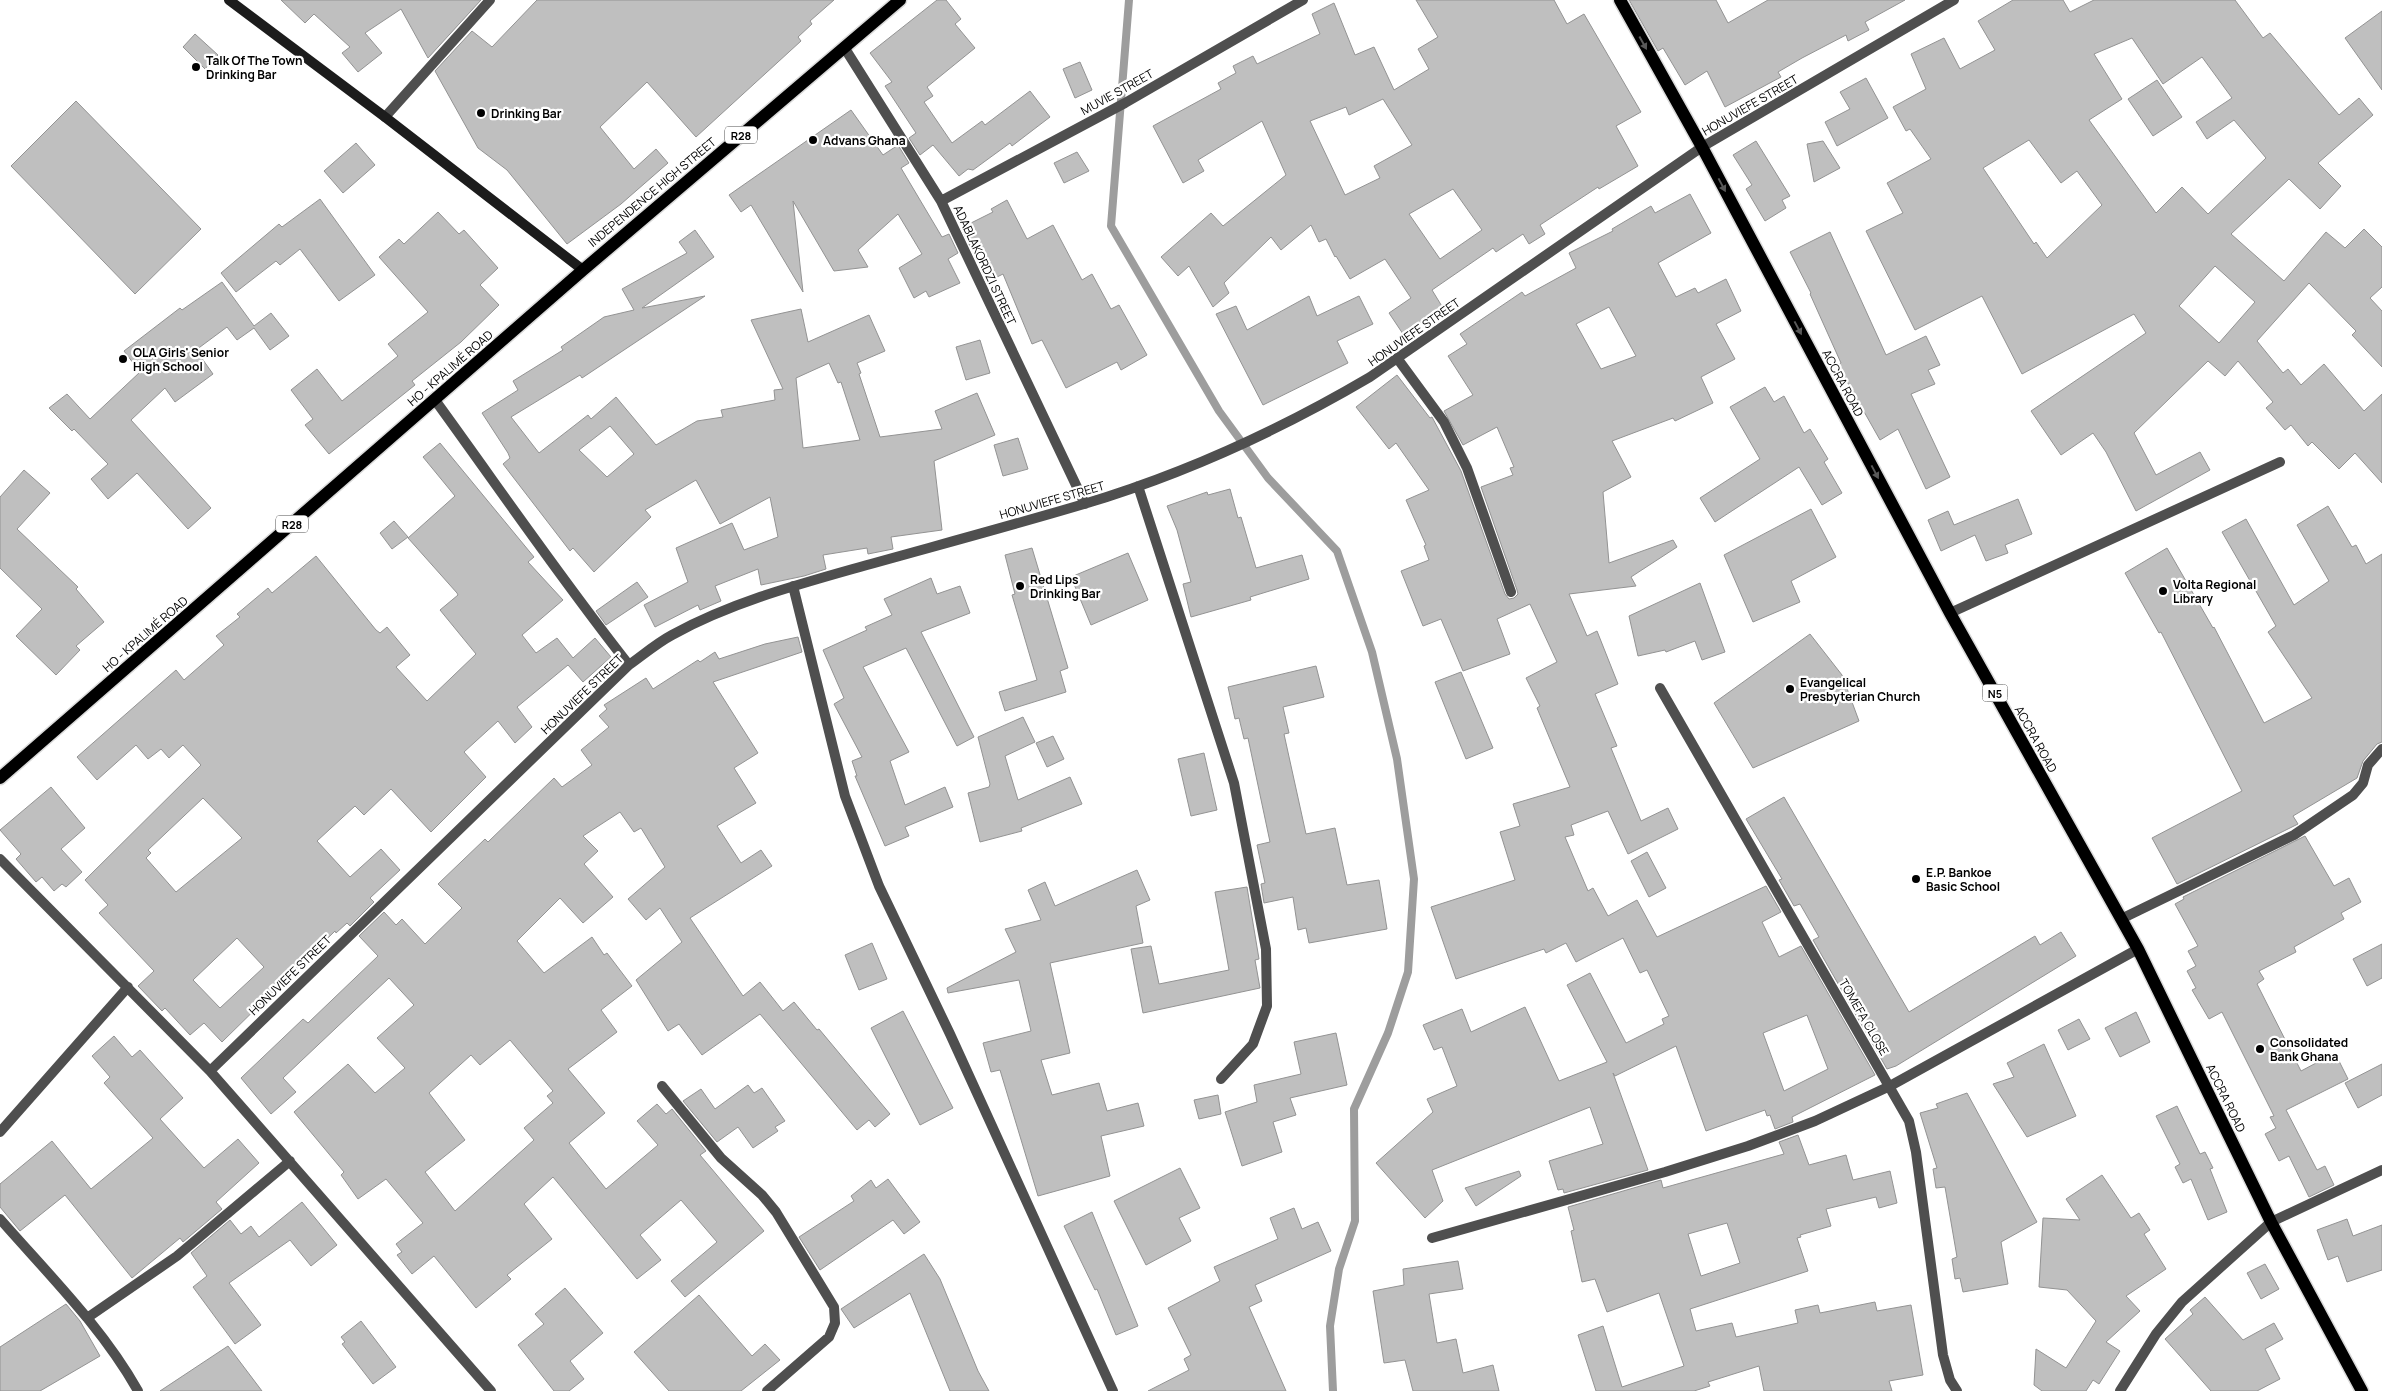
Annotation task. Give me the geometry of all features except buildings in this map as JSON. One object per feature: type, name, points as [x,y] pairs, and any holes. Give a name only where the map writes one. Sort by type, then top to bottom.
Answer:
[{"type":"main road","points":[[229,0],[385,116],[583,270]]},
{"type":"main road","name":"INDEPENDENCE HIGH STREET","points":[[583,270],[900,0]]},
{"type":"main road","name":"ACCRA ROAD","points":[[1620,0],[1702,147],[1950,614],[2138,949],[2271,1222],[2362,1391]]},
{"type":"main road","name":"HO - KPALIMÉ ROAD","points":[[0,778],[583,270]]},
{"type":"street","points":[[385,116],[490,0]]},
{"type":"street","name":"MUVIE STREET","points":[[941,202],[1125,103],[1303,0]]},
{"type":"street","name":"HONUVIEFE STREET","points":[[210,1071],[629,665],[670,636],[711,616],[793,586],[1085,504],[1138,486],[1252,440],[1318,408],[1397,358],[1702,147],[1954,0]]},
{"type":"street","name":"ADABLAKORDZI STREET","points":[[844,47],[941,202],[1085,504]]},
{"type":"street","points":[[1397,358],[1444,422],[1463,460],[1491,531],[1512,592]]},
{"type":"street","points":[[435,400],[581,604],[629,665]]},
{"type":"street","points":[[1950,614],[2280,462]]},
{"type":"street","points":[[1138,486],[1234,783],[1266,949],[1267,1006],[1254,1044],[1221,1079]]},
{"type":"street","points":[[793,586],[845,796],[879,886],[950,1034],[1114,1391]]},
{"type":"street","name":"TOMEFA CLOSE","points":[[1660,688],[1909,1121],[1916,1152],[1942,1355],[1950,1380],[1957,1391]]},
{"type":"street","points":[[2121,919],[2302,830],[2353,795],[2363,783],[2368,766],[2382,749]]},
{"type":"street","points":[[0,859],[210,1071],[491,1391]]},
{"type":"street","points":[[1432,1238],[1655,1175],[1748,1146],[1814,1121],[1890,1086],[2138,949]]},
{"type":"street","points":[[0,1132],[128,987]]},
{"type":"street","points":[[662,1086],[721,1158],[762,1195],[776,1212],[834,1307],[835,1323],[828,1337],[767,1391]]},
{"type":"street","points":[[87,1318],[177,1256],[290,1161]]},
{"type":"street","points":[[2120,1391],[2156,1334],[2182,1302],[2271,1222],[2382,1170]]},
{"type":"street","points":[[0,1219],[112,1349],[138,1391]]},
{"type":"waterway","points":[[1129,0],[1111,226],[1219,411],[1268,478],[1337,551],[1372,652],[1397,759],[1414,879],[1408,972],[1388,1033],[1354,1109],[1355,1221],[1339,1269],[1330,1326],[1333,1391]]},
{"type":"place","name":"Talk Of The Town Drinking Bar","points":[[196,67]]},
{"type":"place","name":"Drinking Bar","points":[[481,113]]},
{"type":"place","name":"Advans Ghana","points":[[813,140]]},
{"type":"place","name":"OLA Girls' Senior High School","points":[[123,359]]},
{"type":"place","name":"Red Lips Drinking Bar","points":[[1020,586]]},
{"type":"place","name":"Volta Regional Library","points":[[2163,591]]},
{"type":"place","name":"Evangelical Presbyterian Church","points":[[1790,689]]},
{"type":"place","name":"E.P. Bankoe Basic School","points":[[1916,879]]},
{"type":"place","name":"Consolidated Bank Ghana","points":[[2260,1049]]}]
